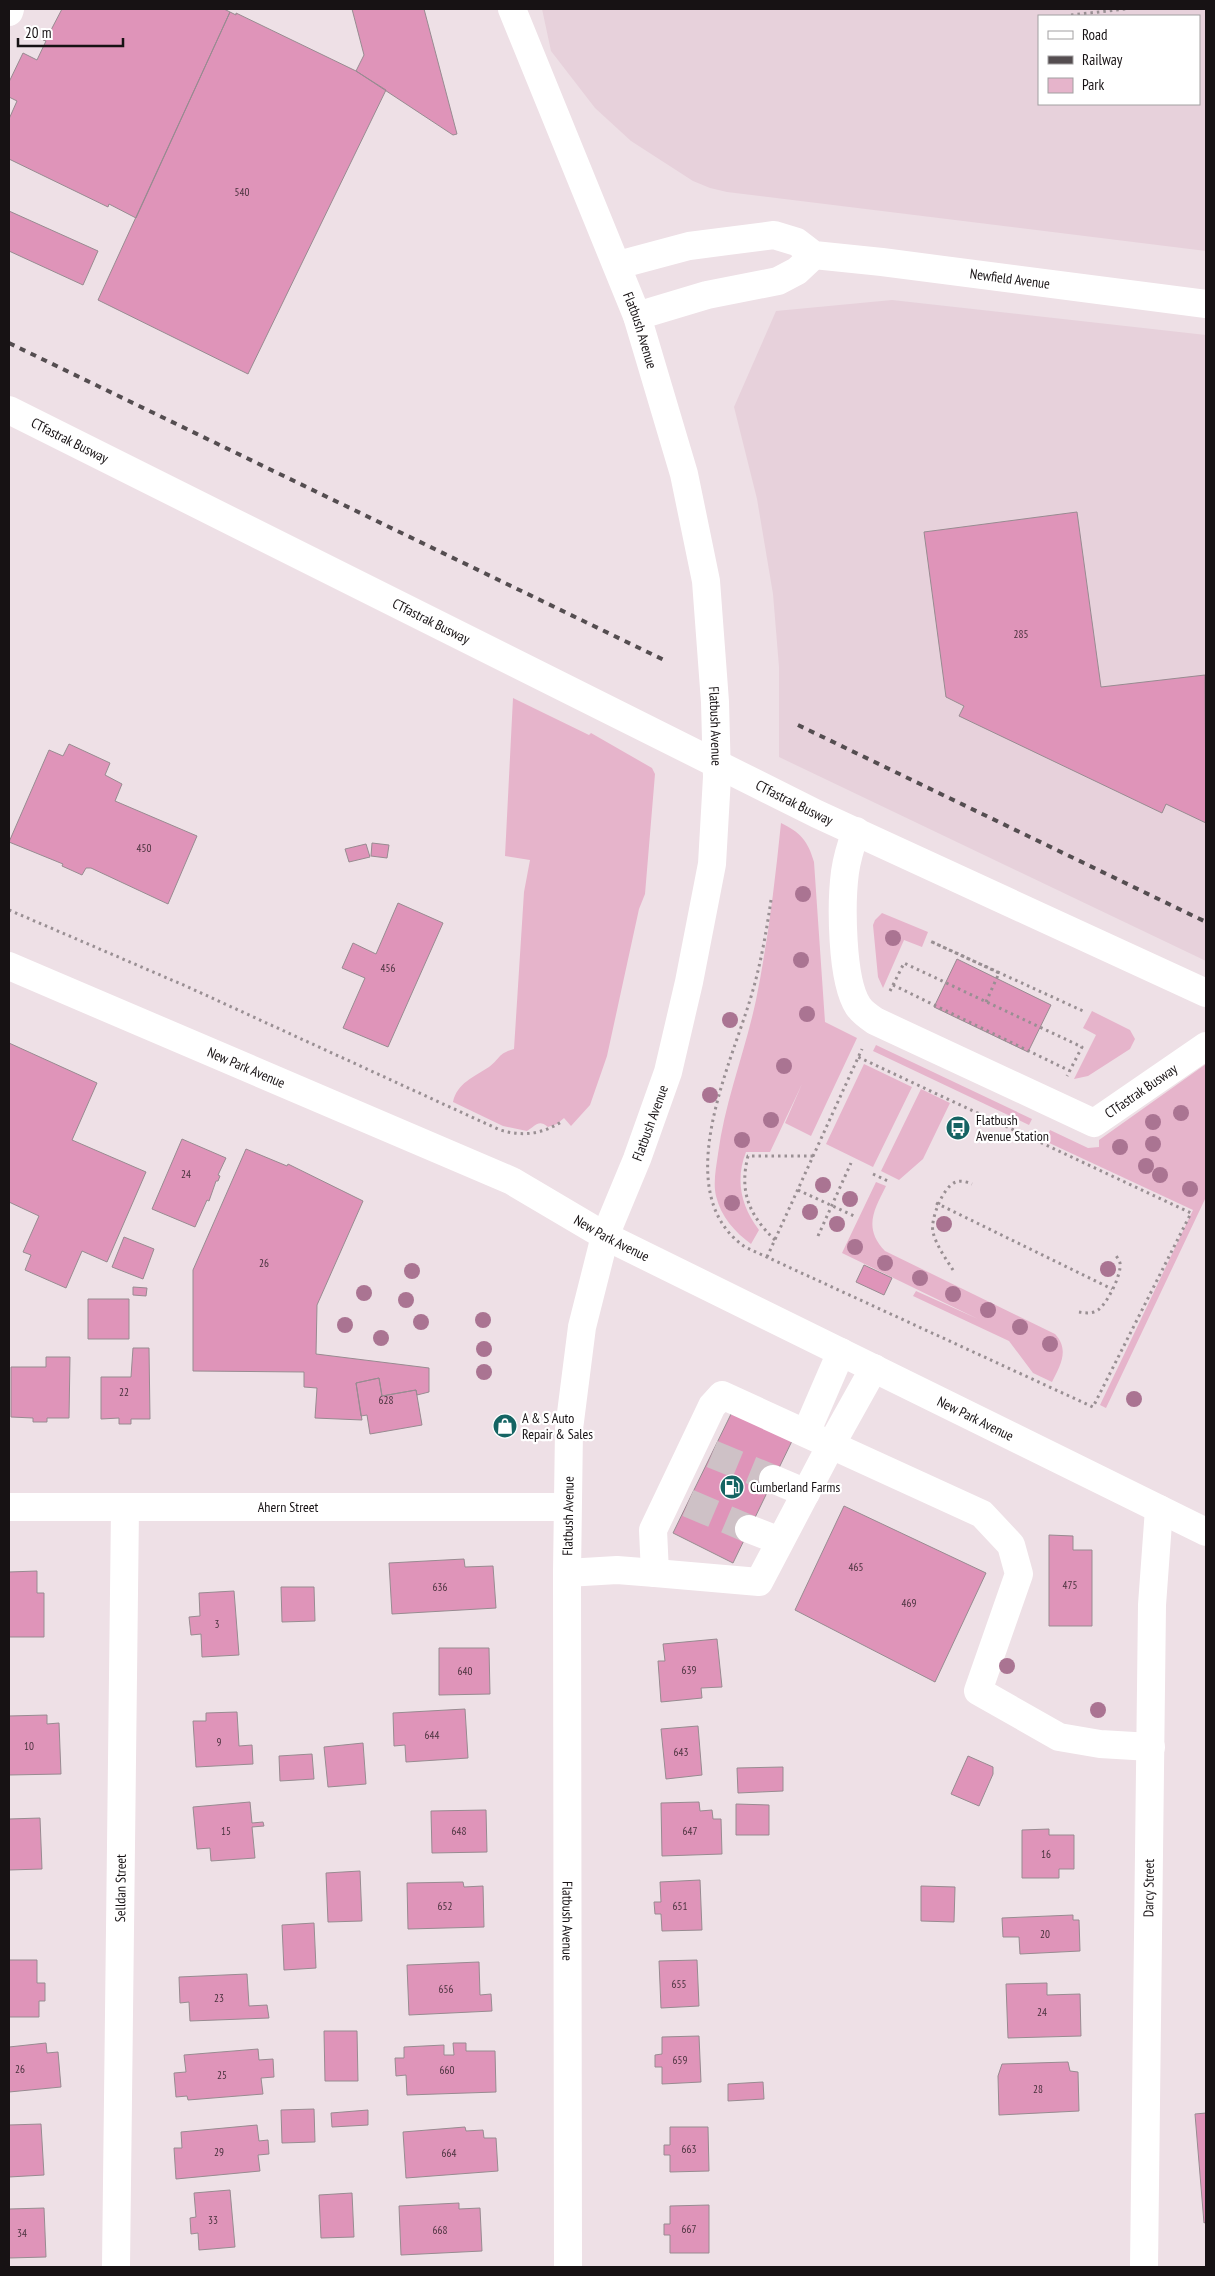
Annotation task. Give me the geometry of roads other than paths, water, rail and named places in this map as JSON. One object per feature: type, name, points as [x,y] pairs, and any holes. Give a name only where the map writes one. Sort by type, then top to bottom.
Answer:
[{"type":"street","name":"Flatbush Avenue","points":[[512,9],[618,265],[637,316],[684,474],[706,581],[715,702],[717,777],[712,864],[689,982],[668,1072],[637,1159],[605,1236],[582,1327],[569,1429],[567,1508],[568,2267]]},
{"type":"street","name":"Newfield Avenue","points":[[618,265],[690,246],[774,235],[797,242],[814,255],[1206,304]]},
{"type":"street","points":[[637,316],[707,296],[778,281],[797,271],[814,255]]},
{"type":"street","name":"CTfastrak Busway","points":[[9,410],[817,814],[1206,993]]},
{"type":"street","name":"CTfastrak Busway","points":[[856,831],[845,874],[843,902],[845,959],[853,997],[859,1007],[875,1021],[1094,1123],[1206,1046]]},
{"type":"street","name":"New Park Avenue","points":[[9,966],[512,1181],[605,1236],[1206,1532]]},
{"type":"street","points":[[806,1433],[841,1352]]},
{"type":"street","points":[[567,1573],[617,1570],[759,1582],[874,1368]]},
{"type":"street","points":[[655,1573],[653,1530],[678,1499],[702,1449],[712,1406],[722,1395],[982,1514],[1011,1545],[1019,1574],[978,1690],[1059,1737],[1100,1744],[1151,1747]]},
{"type":"street","points":[[773,1479],[806,1493]]},
{"type":"street","name":"Ahern Street","points":[[9,1508],[567,1508]]},
{"type":"street","name":"Selldan Street","points":[[116,2267],[125,1508]]},
{"type":"street","name":"Darcy Street","points":[[1144,2267],[1152,1605],[1159,1509]]},
{"type":"street","points":[[749,1528],[780,1541]]},
{"type":"tunnel","points":[[712,1454],[773,1479]]},
{"type":"tunnel","points":[[688,1503],[749,1529]]},
{"type":"railway","points":[[9,343],[664,660]]},
{"type":"railway","points":[[798,725],[1206,922]]},
{"type":"place","name":"Flatbush Avenue Station","points":[[958,1128]]},
{"type":"place","name":"A & S Auto Repair & Sales","points":[[505,1426]]},
{"type":"place","name":"Cumberland Farms","points":[[732,1487]]}]
